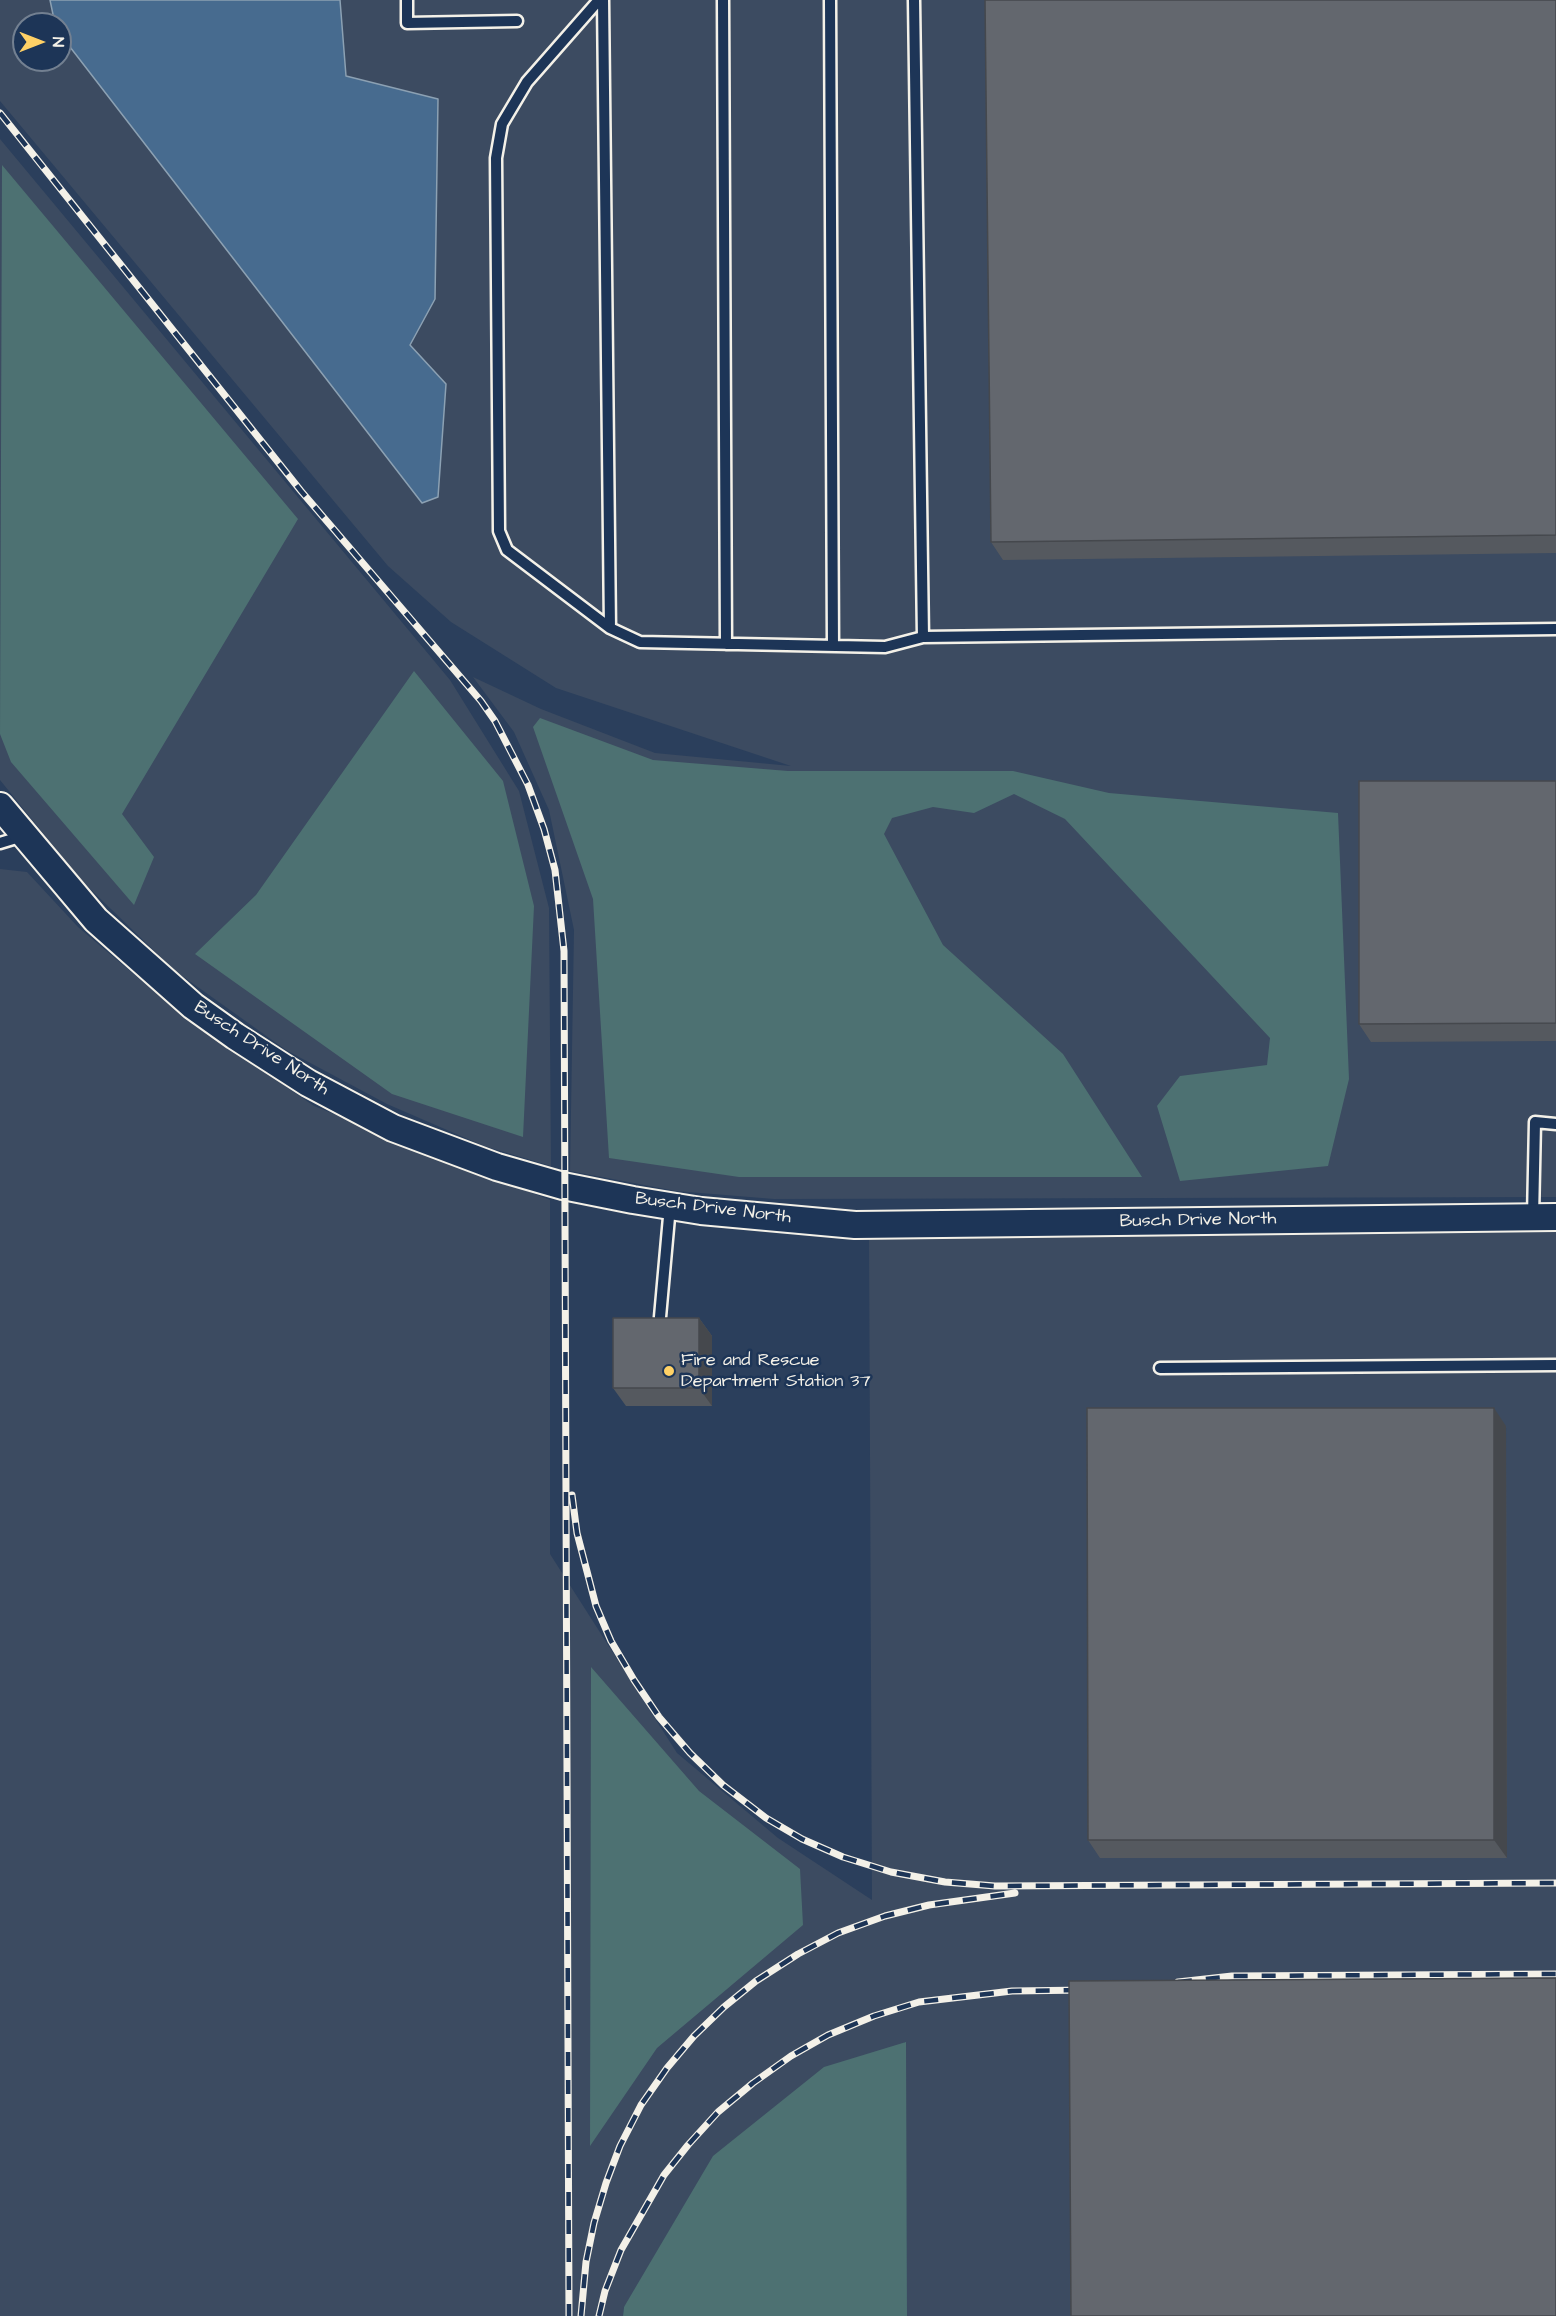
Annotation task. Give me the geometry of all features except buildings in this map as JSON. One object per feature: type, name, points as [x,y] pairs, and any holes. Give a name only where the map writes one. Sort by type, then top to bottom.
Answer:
[{"type":"street","name":"Busch Drive North","points":[[0,806],[96,920],[193,1006],[235,1036],[308,1083],[393,1128],[497,1167],[563,1186],[670,1206],[855,1225],[1544,1217]]},
{"type":"lane","points":[[407,0],[407,23],[517,21]]},
{"type":"lane","points":[[599,0],[527,82],[502,124],[496,158],[499,531],[507,550],[610,628],[640,642],[885,647],[923,638],[1556,629]]},
{"type":"lane","points":[[603,0],[610,628]]},
{"type":"lane","points":[[723,0],[726,644]]},
{"type":"lane","points":[[830,0],[833,646]]},
{"type":"lane","points":[[915,0],[923,638]]},
{"type":"lane","points":[[0,843],[24,836]]},
{"type":"lane","points":[[1544,1217],[1535,1122],[1556,1124]]},
{"type":"lane","points":[[660,1317],[670,1206]]},
{"type":"lane","points":[[1160,1368],[1556,1365]]},
{"type":"shaded area","points":[[0,0],[1556,0],[1556,1197],[774,1199],[676,1191],[570,1171],[574,930],[549,810],[514,732],[473,677],[541,709],[655,753],[791,766],[556,688],[451,622],[388,566],[0,101]]},
{"type":"shaded area","points":[[50,0],[340,0],[346,76],[438,99],[435,299],[410,345],[446,384],[438,497],[422,503],[72,50],[72,12],[52,12]]},
{"type":"shaded area","points":[[0,139],[450,680],[519,791],[549,908],[551,1166],[484,1146],[387,1104],[286,1050],[174,970],[81,880],[0,780]]},
{"type":"shaded area","points":[[0,869],[27,872],[78,927],[181,1014],[314,1106],[550,1200],[550,1554],[677,1753],[778,1838],[872,1900],[869,1233],[1556,1230],[1556,2316],[907,2316],[905,2042],[624,2307],[623,2316],[0,2316]]},
{"type":"green space","points":[[2,165],[298,519],[122,814],[154,857],[134,905],[11,762],[0,734]]},
{"type":"green space","points":[[414,671],[503,781],[534,906],[523,1137],[392,1094],[195,954],[256,895]]},
{"type":"green space","points":[[540,718],[653,760],[788,771],[1013,771],[1109,793],[1338,813],[1349,1079],[1328,1166],[1180,1181],[1157,1106],[1180,1076],[1267,1065],[1270,1038],[1065,819],[1014,794],[974,813],[933,807],[892,818],[884,834],[943,945],[1063,1054],[1142,1177],[739,1177],[609,1158],[593,899],[533,727]]},
{"type":"green space","points":[[591,1667],[699,1791],[800,1869],[803,1925],[657,2048],[590,2146]]},
{"type":"green space","points":[[906,2042],[907,2316],[623,2316],[624,2307],[713,2156],[824,2067]]},
{"type":"railway","points":[[0,113],[301,491],[481,701],[495,721],[528,785],[544,829],[555,870],[564,951],[569,2316]]},
{"type":"railway","points":[[572,1495],[577,1533],[596,1606],[611,1641],[659,1717],[690,1753],[723,1785],[766,1818],[802,1839],[843,1857],[891,1872],[945,1882],[995,1886],[1556,1883]]},
{"type":"railway","points":[[581,2316],[586,2262],[594,2223],[620,2146],[641,2105],[667,2068],[694,2036],[756,1981],[798,1954],[838,1933],[885,1916],[929,1905],[1015,1893]]},
{"type":"railway","points":[[1178,1982],[1232,1976],[1556,1974]]},
{"type":"railway","points":[[599,2316],[605,2291],[621,2250],[664,2175],[718,2112],[791,2056],[828,2035],[874,2016],[919,2002],[1012,1991],[1087,1990]]},
{"type":"place","name":"Fire and Rescue Department Station 37","points":[[669,1371]]}]
